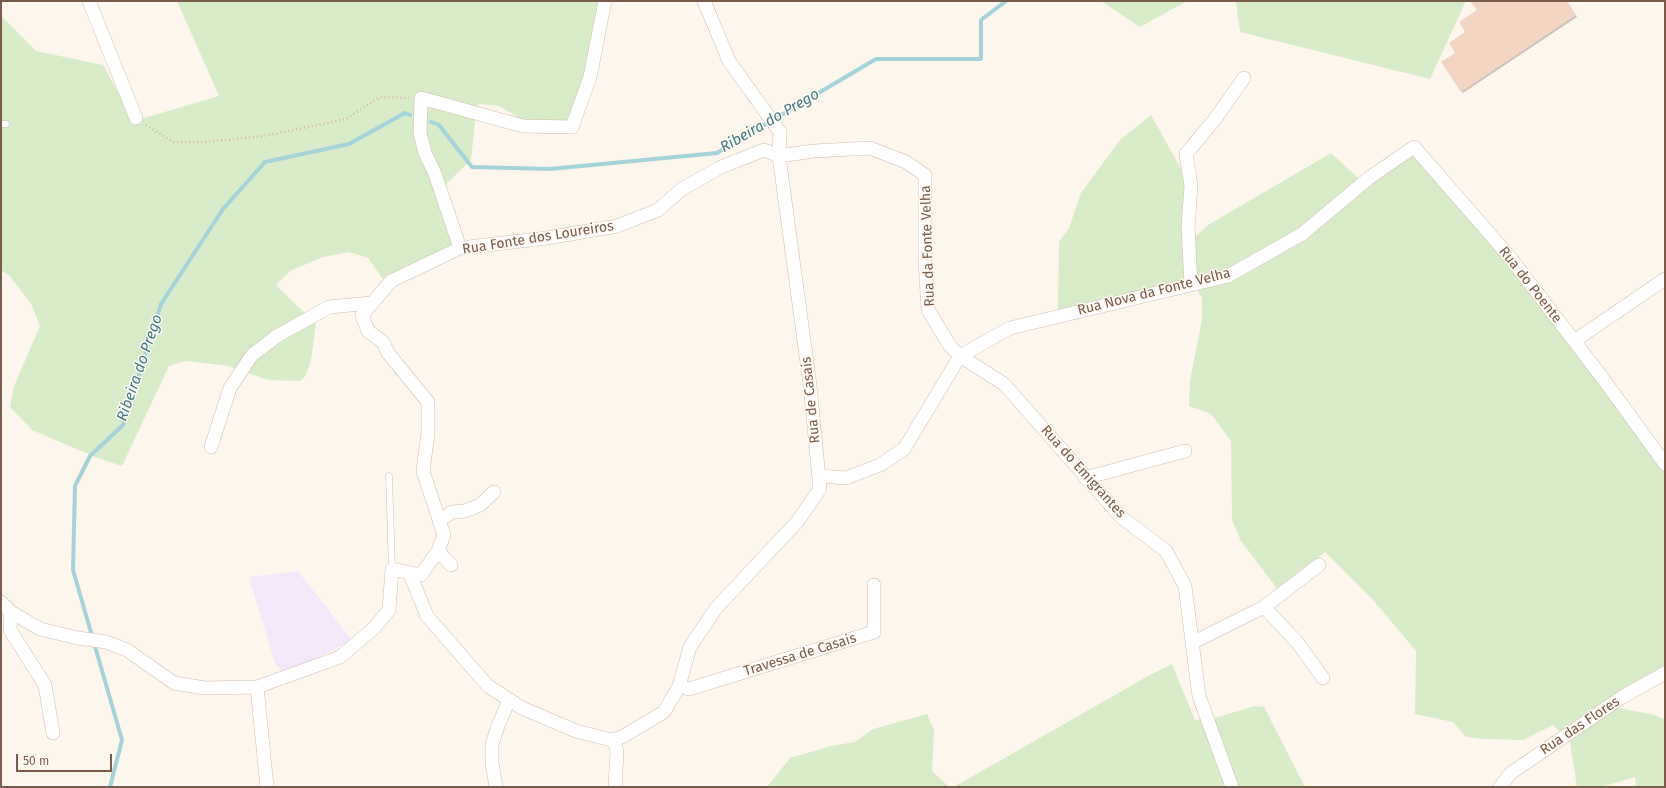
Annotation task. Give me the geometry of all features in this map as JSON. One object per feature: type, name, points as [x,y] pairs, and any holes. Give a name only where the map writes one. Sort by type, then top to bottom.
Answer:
[{"type":"street","points":[[88,1],[136,118]]},
{"type":"street","points":[[460,248],[423,147],[420,134],[422,98],[523,126],[572,127],[590,77],[605,1]]},
{"type":"street","name":"Rua de Casais","points":[[614,739],[622,737],[664,712],[679,686],[690,647],[717,608],[797,522],[820,489],[809,377],[779,156],[780,132],[729,62],[704,1]]},
{"type":"street","points":[[1191,285],[1188,226],[1191,186],[1186,154],[1215,119],[1244,78]]},
{"type":"street","name":"Rua Nova da Fonte Velha","points":[[960,356],[1010,328],[1228,276],[1302,234],[1368,178],[1414,147]]},
{"type":"street","name":"Rua do Poente","points":[[1414,147],[1509,256],[1665,464]]},
{"type":"street","name":"Rua da Fonte Velha","points":[[779,156],[814,151],[870,148],[906,162],[925,175],[925,259],[928,310],[950,346],[960,356]]},
{"type":"street","name":"Rua Fonte dos Loureiros","points":[[410,574],[421,575],[438,551],[444,535],[423,470],[428,433],[428,402],[388,353],[383,342],[368,331],[362,315],[391,281],[460,248],[547,238],[617,226],[658,210],[682,189],[721,167],[764,150],[779,156]]},
{"type":"street","points":[[1574,341],[1665,280]]},
{"type":"street","points":[[211,447],[230,388],[252,355],[277,336],[329,307],[372,303]]},
{"type":"street","points":[[819,476],[846,478],[880,465],[904,449],[960,356]]},
{"type":"street","name":"Rua do Emigrantes","points":[[960,356],[1004,384],[1085,478],[1121,517],[1166,551],[1185,586],[1199,696],[1232,787]]},
{"type":"street","points":[[1085,478],[1185,450]]},
{"type":"street","points":[[439,522],[452,512],[465,511],[480,505],[494,492]]},
{"type":"street","points":[[438,551],[451,565]]},
{"type":"street","points":[[1192,643],[1264,607],[1319,565]]},
{"type":"street","points":[[1,602],[11,612],[40,628],[78,638],[106,642],[127,650],[174,683],[205,688],[258,687],[340,657],[374,628],[389,610],[392,569],[410,574],[427,616],[488,686],[522,708],[576,731],[611,740],[614,739],[617,752],[616,781]]},
{"type":"street","name":"Travessa de Casais","points":[[679,686],[689,690],[874,632],[874,585]]},
{"type":"street","points":[[1264,607],[1297,642],[1323,678]]},
{"type":"street","points":[[11,612],[10,630],[45,685],[53,733]]},
{"type":"street","name":"Rua das Flores","points":[[1500,787],[1511,773],[1622,697],[1665,673]]},
{"type":"street","points":[[258,687],[267,787]]},
{"type":"street","points":[[496,787],[492,763],[492,744],[509,700]]},
{"type":"lane","points":[[389,476],[392,569]]},
{"type":"path","points":[[136,118],[173,142],[204,142],[264,136],[346,119],[380,97],[422,98]]},
{"type":"shaded area","points":[[298,571],[352,640],[307,663],[283,671],[275,664],[249,577]]},
{"type":"green space","points":[[177,1],[602,1],[576,130],[529,124],[499,106],[477,104],[471,160],[447,183],[445,195],[453,244],[444,256],[397,276],[383,279],[368,258],[349,252],[323,257],[290,271],[276,285],[316,324],[311,360],[306,375],[300,381],[268,380],[229,366],[186,361],[169,366],[122,466],[95,457],[32,430],[10,407],[14,386],[40,326],[31,304],[9,275],[1,270],[1,16],[36,51],[103,65],[134,121],[219,96]]},
{"type":"green space","points":[[1101,1],[1187,1],[1140,27]]},
{"type":"green space","points":[[1236,1],[1466,1],[1430,79],[1240,32]]},
{"type":"green space","points":[[1151,115],[1185,176],[1193,239],[1208,225],[1331,153],[1359,179],[1417,141],[1465,196],[1602,380],[1665,472],[1665,665],[1608,699],[1619,708],[1655,715],[1665,720],[1665,787],[1636,787],[1635,777],[1601,787],[1577,787],[1570,742],[1553,725],[1523,740],[1484,739],[1466,737],[1453,722],[1415,714],[1416,651],[1374,601],[1325,552],[1279,591],[1241,541],[1232,520],[1231,441],[1211,414],[1189,406],[1190,381],[1202,319],[1202,298],[1193,284],[1058,313],[1059,242],[1069,228],[1081,193],[1120,140]]},
{"type":"green space","points":[[1172,664],[1195,720],[1215,718],[1254,706],[1264,707],[1305,787],[954,787],[1148,676]]},
{"type":"green space","points":[[927,714],[934,730],[932,771],[949,787],[767,787],[790,758],[831,746],[855,742],[873,729]]},
{"type":"building","points":[[1470,1],[1567,1],[1576,15],[1461,92],[1441,62],[1455,53],[1449,43],[1465,32],[1459,22],[1477,10]]},
{"type":"waterway","name":"Ribeira do Prego","points":[[431,122],[439,125],[472,167],[550,169],[717,153],[876,59],[981,59],[981,20],[1006,1]]},
{"type":"waterway","name":"Ribeira do Prego","points":[[110,787],[122,740],[73,570],[75,486],[90,456],[123,425],[161,304],[223,209],[265,162],[349,144],[405,113],[410,115]]}]
